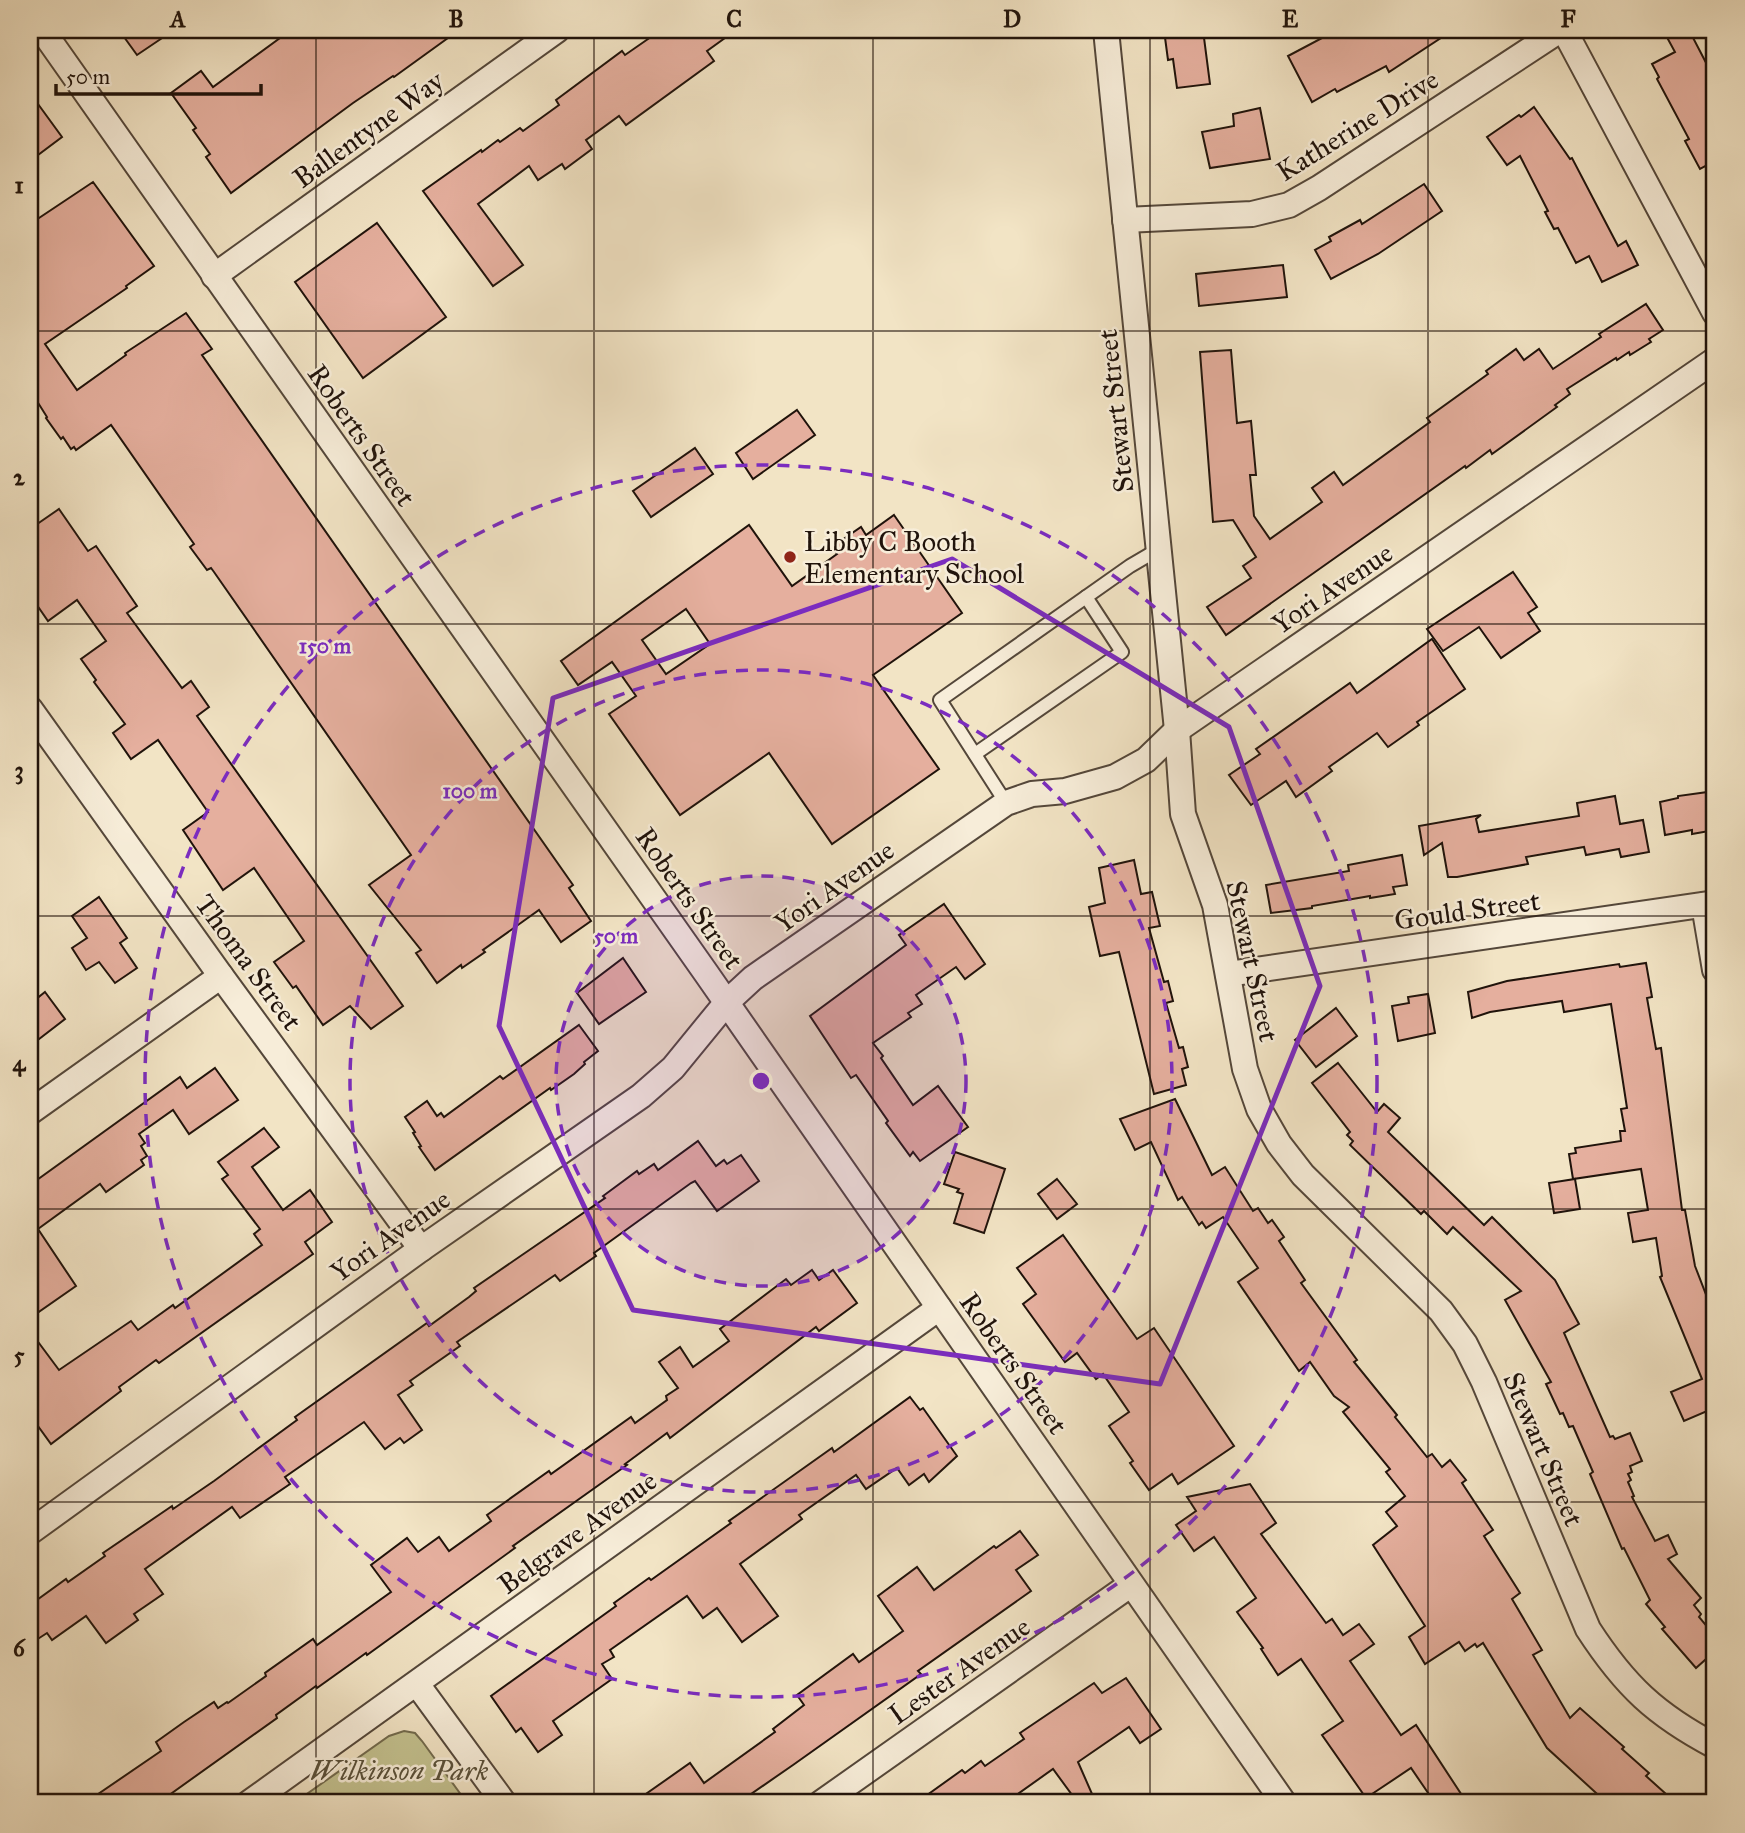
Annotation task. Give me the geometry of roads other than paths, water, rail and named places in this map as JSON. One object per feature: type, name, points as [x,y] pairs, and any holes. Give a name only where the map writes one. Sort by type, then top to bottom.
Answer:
[{"type":"street","name":"Roberts Street","points":[[42,30],[727,1002],[1284,1803]]},
{"type":"street","name":"Ballentyne Way","points":[[214,276],[557,30]]},
{"type":"street","name":"Stewart Street","points":[[1106,30],[1177,730],[1183,814],[1215,905],[1245,1069],[1259,1109],[1279,1144],[1303,1175],[1441,1311],[1465,1343],[1588,1629],[1611,1664],[1637,1694],[1670,1721],[1715,1746]]},
{"type":"street","name":"Katherine Drive","points":[[1125,219],[1252,214],[1289,205],[1562,30]]},
{"type":"street","points":[[1562,30],[1715,313]]},
{"type":"street","name":"Yori Avenue","points":[[30,1532],[421,1249],[641,1096],[673,1069],[727,1002],[753,978],[1006,803],[1032,794],[1065,791],[1115,777],[1146,760],[1177,730],[1715,360]]},
{"type":"street","name":"Thoma Street","points":[[30,709],[421,1249]]},
{"type":"street","points":[[1710,904],[1715,970]]},
{"type":"street","name":"Gould Street","points":[[1228,974],[1710,904]]},
{"type":"street","points":[[30,1112],[221,976]]},
{"type":"street","name":"Belgrave Avenue","points":[[249,1803],[939,1308]]},
{"type":"street","name":"Lester Avenue","points":[[821,1803],[1130,1585]]},
{"type":"street","points":[[417,1684],[504,1803]]},
{"type":"lane","points":[[1006,803],[940,700],[1159,549]]},
{"type":"lane","points":[[975,754],[1122,652],[1086,597]]},
{"type":"place","name":"Libby C Booth Elementary School","points":[[790,557]]},
{"type":"park label","name":"Wilkinson Park","points":[[399,1770]]}]
